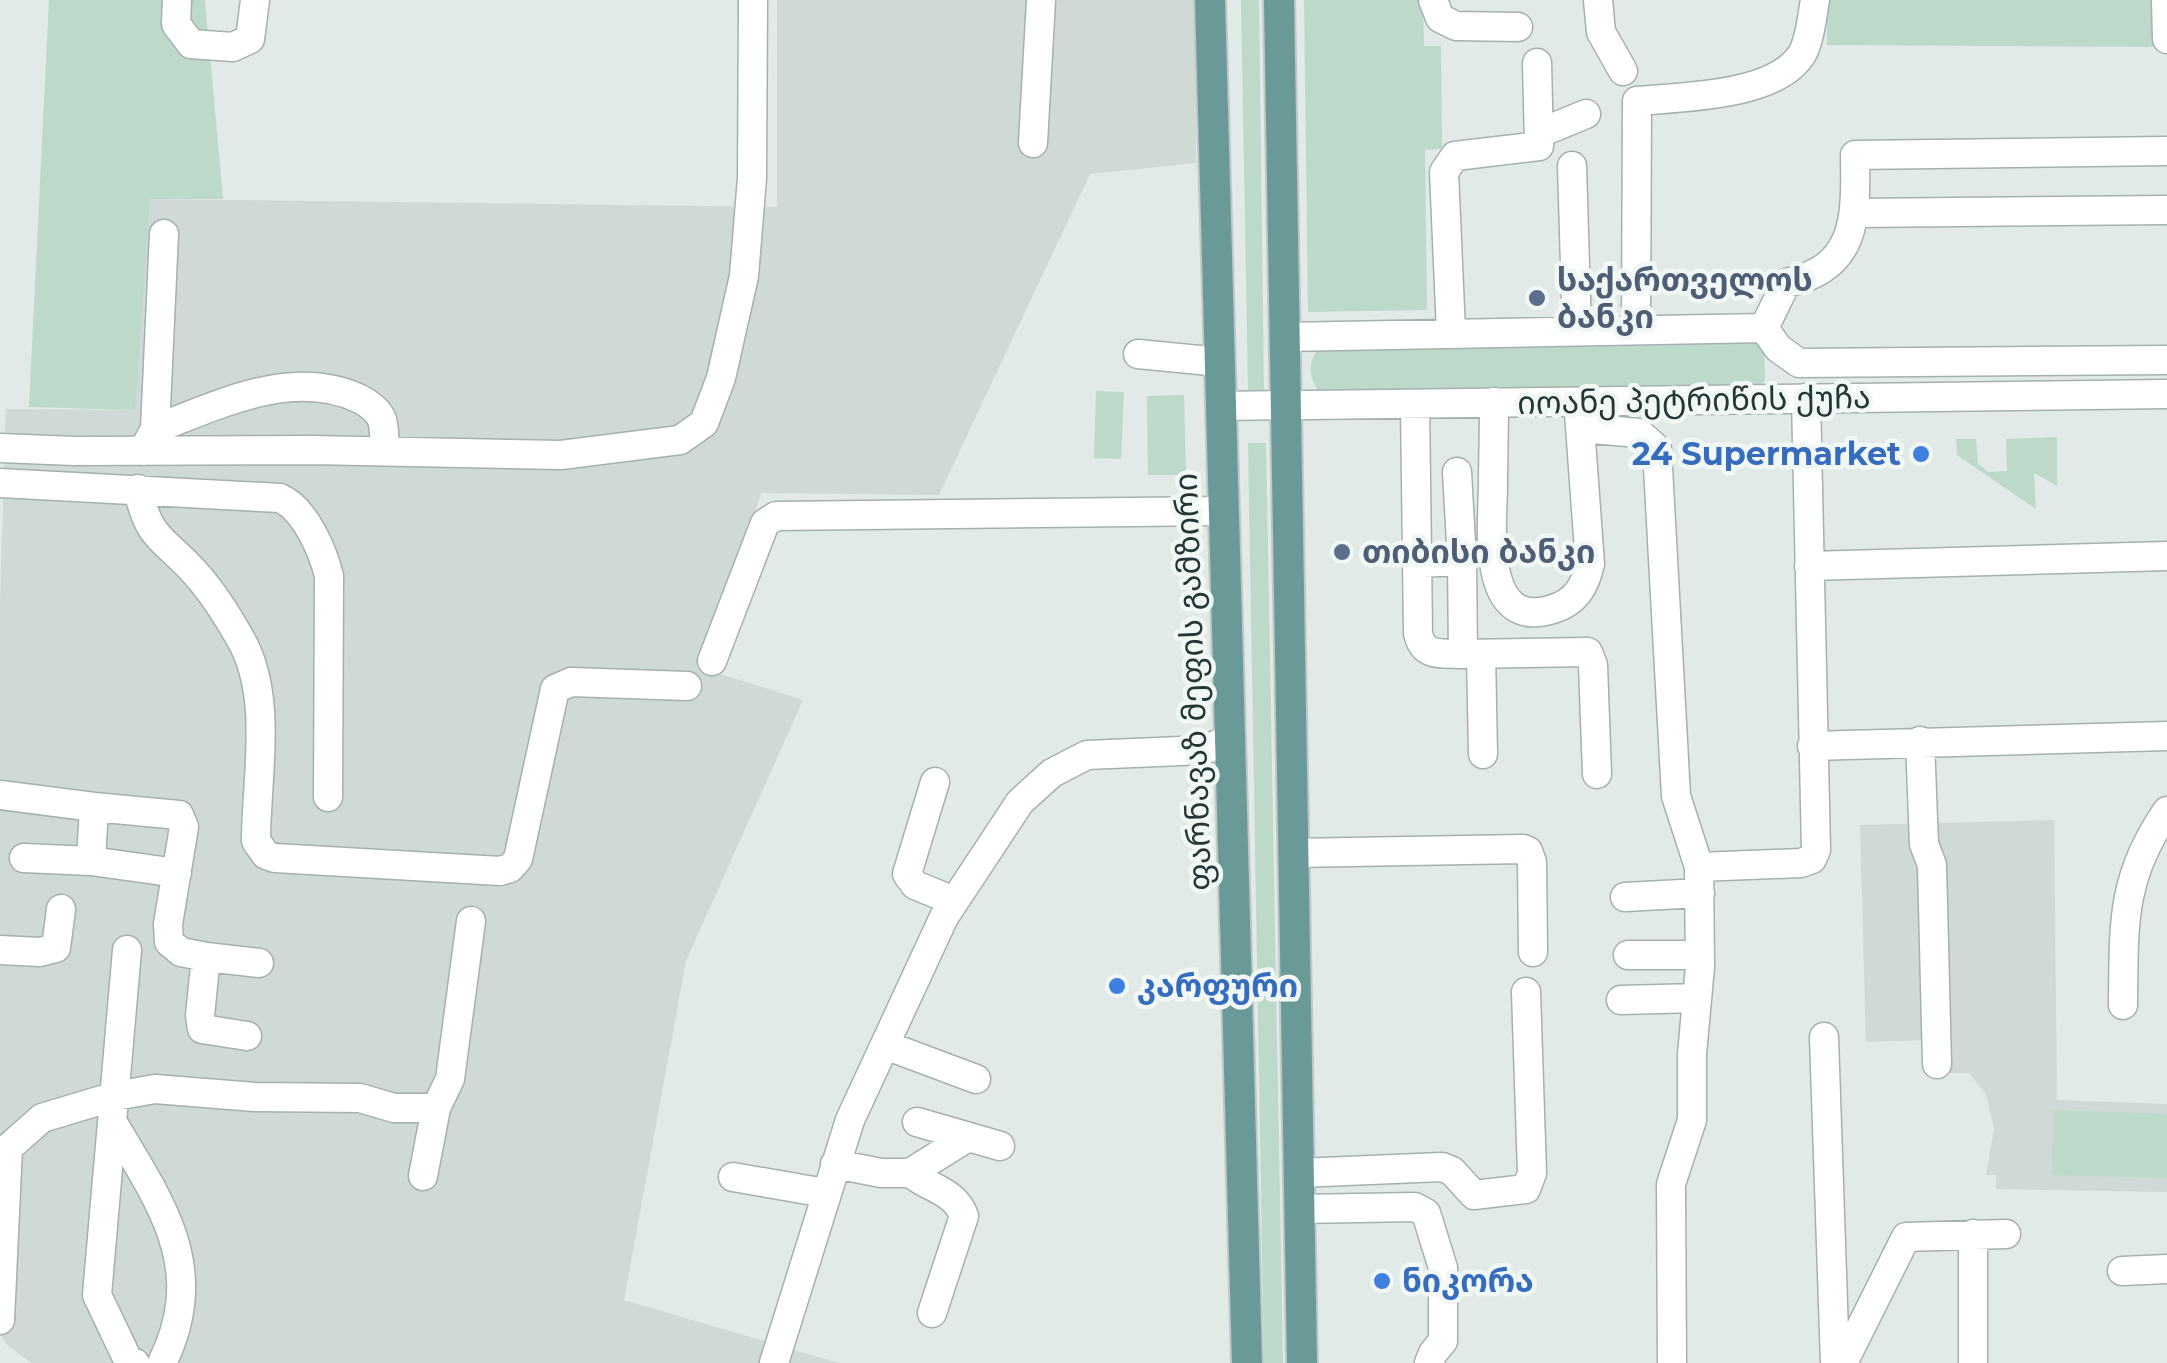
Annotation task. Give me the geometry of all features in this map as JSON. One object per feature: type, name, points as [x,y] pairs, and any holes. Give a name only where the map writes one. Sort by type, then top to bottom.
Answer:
[{"type":"main road","name":"ფარნავაზ მეფის გამზირი","points":[[1210,0],[1247,1363]]},
{"type":"main road","points":[[1279,0],[1302,1363]]},
{"type":"street","points":[[177,0],[176,24],[191,44],[234,47],[250,39],[255,0]]},
{"type":"street","points":[[0,448],[149,440],[385,452],[560,455],[680,440],[704,423],[721,378],[744,276],[752,178],[753,0]]},
{"type":"street","points":[[1033,143],[1041,0]]},
{"type":"street","points":[[1433,0],[1440,18],[1456,26],[1518,27]]},
{"type":"street","points":[[1598,0],[1602,32],[1623,72]]},
{"type":"street","points":[[1636,330],[1637,102],[1725,94],[1769,80],[1802,55],[1815,0]]},
{"type":"street","points":[[2166,0],[2167,38]]},
{"type":"street","points":[[1451,332],[1444,172],[1455,156],[1536,148],[1540,144],[1537,63]]},
{"type":"street","points":[[1540,134],[1586,114]]},
{"type":"street","points":[[1763,399],[1781,378],[1771,338],[1786,283],[1829,267],[1847,242],[1856,213],[1856,155],[2167,151]]},
{"type":"street","points":[[1572,166],[1577,330]]},
{"type":"street","points":[[1856,213],[2167,210]]},
{"type":"street","points":[[149,440],[164,234]]},
{"type":"street","name":"იოანე პეტრიწის ქუჩა","points":[[1286,337],[1636,330],[1771,338],[1800,363],[2163,360]]},
{"type":"street","points":[[1138,354],[1220,362]]},
{"type":"street","points":[[2163,360],[2164,394]]},
{"type":"street","points":[[149,440],[220,403],[306,386],[347,392],[368,402],[382,418],[385,452]]},
{"type":"street","name":"იოანე პეტრიწის ქუჩა","points":[[1222,406],[1494,402],[1579,415],[1763,399],[2164,394]]},
{"type":"street","points":[[1625,897],[1801,864],[1812,859],[1816,850],[1806,398]]},
{"type":"street","points":[[1494,402],[1492,563],[1502,593],[1530,611],[1544,612],[1568,604],[1586,583],[1590,564],[1579,415],[1639,433],[1657,449],[1676,796],[1700,880],[1692,1120],[1671,1184],[1672,1363]]},
{"type":"street","points":[[1415,404],[1420,642],[1431,653],[1588,652],[1593,664],[1597,774]]},
{"type":"street","points":[[1457,472],[1482,754]]},
{"type":"street","points":[[0,483],[280,498],[299,513],[325,560],[329,576],[328,796]]},
{"type":"street","points":[[138,489],[144,518],[155,536],[196,574],[242,641],[254,676],[262,730],[256,842],[266,855],[510,868],[518,859],[555,690],[570,682],[687,686]]},
{"type":"street","points":[[712,661],[765,524],[776,516],[1223,512]]},
{"type":"street","points":[[1809,566],[2167,556]]},
{"type":"street","points":[[1417,563],[1462,561]]},
{"type":"street","points":[[1812,746],[2167,736]]},
{"type":"street","points":[[774,1363],[850,1120],[944,916],[1020,802],[1052,773],[1087,755],[1204,750],[1229,739]]},
{"type":"street","points":[[1920,740],[1924,844],[1932,865],[1937,1064]]},
{"type":"street","points":[[935,782],[907,874],[915,885],[954,902]]},
{"type":"street","points":[[0,795],[179,814],[184,827],[168,924],[169,942],[181,952],[259,963]]},
{"type":"street","points":[[91,861],[94,807]]},
{"type":"street","points":[[2123,1004],[2124,913],[2136,868],[2167,811]]},
{"type":"street","points":[[1293,853],[1523,848],[1532,862],[1533,952]]},
{"type":"street","points":[[24,858],[91,861],[177,873]]},
{"type":"street","points":[[0,950],[40,952],[56,948],[61,909]]},
{"type":"street","points":[[422,1176],[436,1108],[450,1080],[471,921]]},
{"type":"street","points":[[128,950],[97,1295],[128,1360],[136,1363]]},
{"type":"street","points":[[1628,955],[1700,956]]},
{"type":"street","points":[[206,957],[202,1029],[247,1036]]},
{"type":"street","points":[[1298,1173],[1442,1167],[1452,1171],[1474,1195],[1526,1189],[1532,1173],[1526,992]]},
{"type":"street","points":[[1621,1000],[1697,998]]},
{"type":"street","points":[[1824,1037],[1835,1363]]},
{"type":"street","points":[[885,1044],[976,1080]]},
{"type":"street","points":[[0,1320],[4,1144],[42,1118],[114,1110],[155,1089],[255,1098],[360,1098],[394,1108],[436,1108]]},
{"type":"street","points":[[114,1110],[175,1237],[182,1279],[179,1314],[162,1363]]},
{"type":"street","points":[[917,1122],[1000,1146]]},
{"type":"street","points":[[835,1164],[898,1175],[910,1173],[968,1137]]},
{"type":"street","points":[[910,1173],[952,1196],[964,1216],[932,1313]]},
{"type":"street","points":[[733,1177],[825,1193]]},
{"type":"street","points":[[1299,1208],[1423,1210],[1440,1255],[1445,1285],[1443,1341],[1429,1363]]},
{"type":"street","points":[[1972,1234],[1973,1363]]},
{"type":"street","points":[[1843,1363],[1906,1237],[2006,1234]]},
{"type":"street","points":[[2122,1271],[2167,1269]]},
{"type":"shaded area","points":[[777,0],[1195,0],[1196,163],[1090,174],[939,495],[761,493],[705,669],[803,700],[686,961],[624,1300],[839,1363],[32,1363],[8,1346],[0,1334],[0,601],[6,409],[134,410],[150,199],[777,207]]},
{"type":"shaded area","points":[[2054,820],[2057,1100],[2167,1104],[2167,1192],[1996,1189],[1996,1175],[1986,1175],[1994,1128],[1986,1095],[1969,1073],[1930,1073],[1929,1040],[1866,1042],[1860,825]]},
{"type":"green space","points":[[49,0],[205,0],[223,199],[150,199],[135,410],[29,407]]},
{"type":"green space","points":[[1241,0],[1259,0],[1264,394],[1248,390]]},
{"type":"green space","points":[[1304,0],[1423,0],[1424,46],[1441,46],[1442,149],[1425,150],[1427,310],[1308,312]]},
{"type":"green space","points":[[1826,0],[2167,0],[2167,47],[1827,45]]},
{"type":"green space","points":[[1750,336],[1764,347],[1765,380],[1759,387],[1320,393],[1311,375],[1314,356],[1321,345]]},
{"type":"green space","points":[[1096,391],[1124,392],[1121,459],[1094,458]]},
{"type":"green space","points":[[1184,395],[1186,475],[1148,475],[1147,396]]},
{"type":"green space","points":[[2057,437],[2057,486],[2034,473],[2036,509],[1957,455],[1956,439],[1976,439],[1978,464],[1988,472],[2007,471],[2006,439]]},
{"type":"green space","points":[[1248,443],[1266,443],[1283,1363],[1264,1363]]},
{"type":"green space","points":[[2054,1110],[2167,1114],[2167,1178],[2052,1175]]},
{"type":"place","name":"საქართველოს ბანკი","points":[[1537,298]]},
{"type":"place","name":"24 Supermarket","points":[[1921,454]]},
{"type":"place","name":"თიბისი ბანკი","points":[[1342,552]]},
{"type":"place","name":"კარფური","points":[[1117,986]]},
{"type":"place","name":"ნიკორა","points":[[1382,1281]]}]
